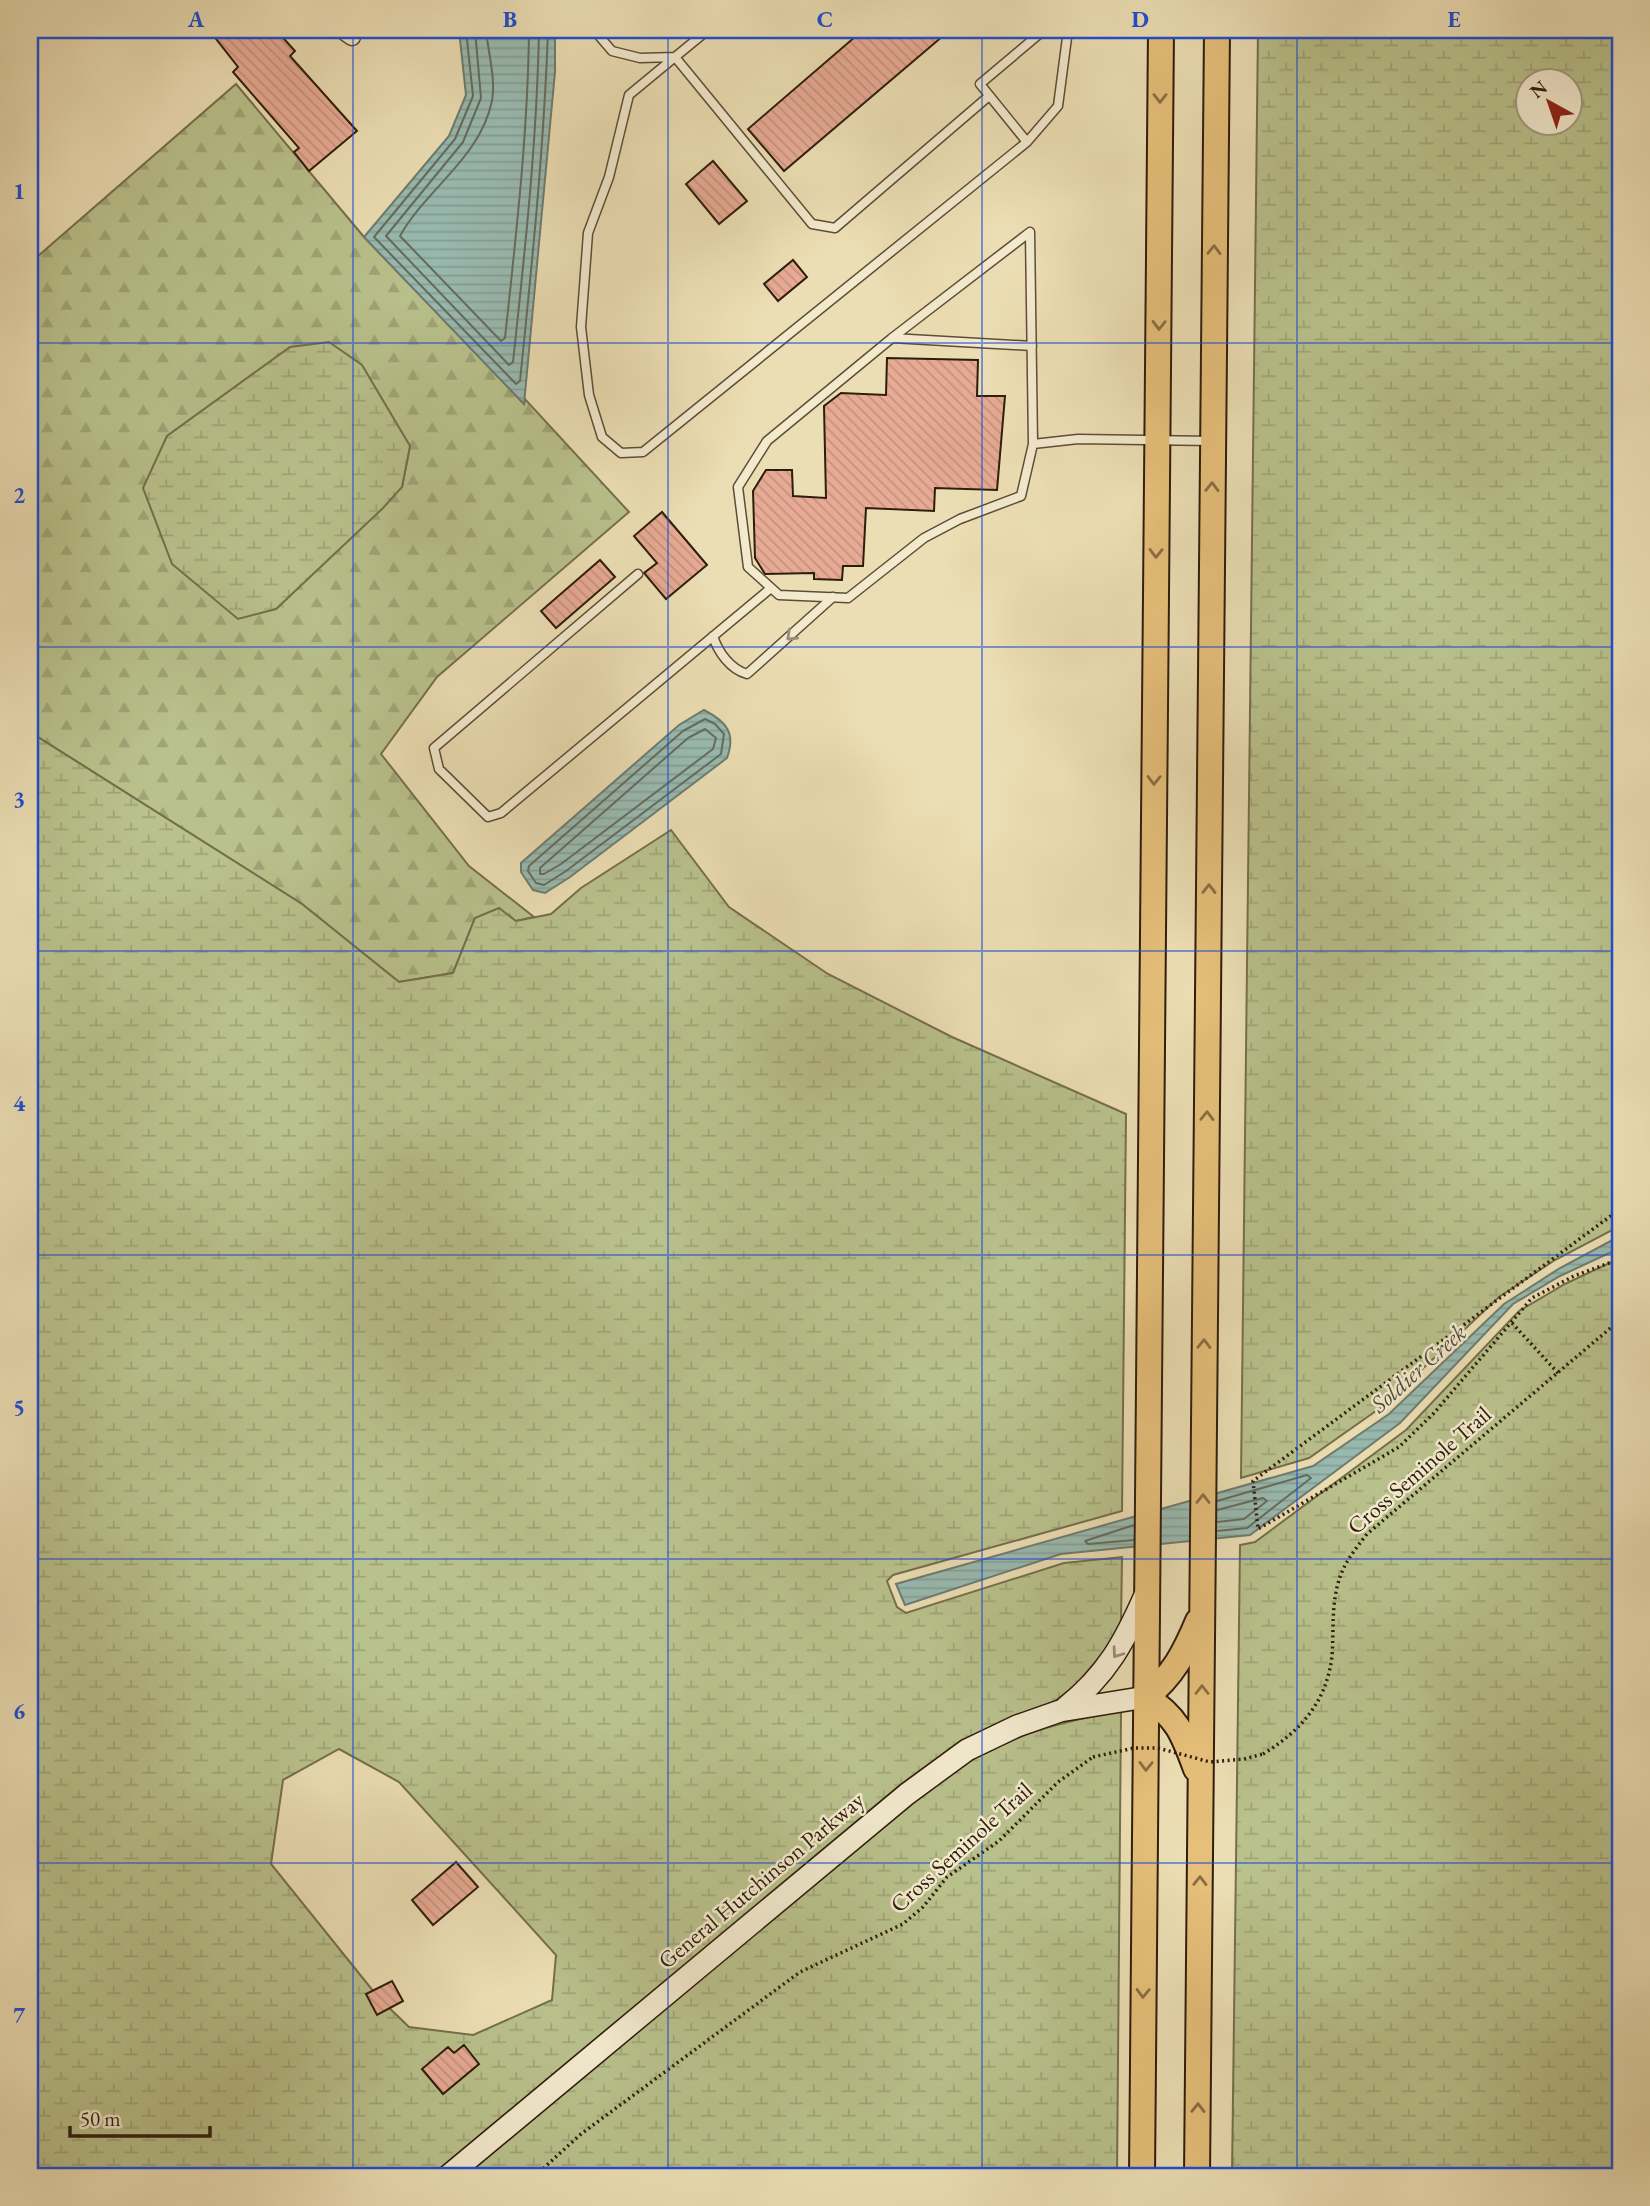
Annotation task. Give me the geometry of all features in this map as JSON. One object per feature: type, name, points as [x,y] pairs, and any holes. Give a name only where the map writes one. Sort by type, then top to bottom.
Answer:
[{"type":"main road","points":[[1142,2176],[1161,30]]},
{"type":"main road","points":[[1198,2176],[1216,30]]},
{"type":"main road","points":[[1146,1697],[1167,1681],[1184,1655],[1202,1610]]},
{"type":"main road","points":[[1146,1697],[1168,1712],[1182,1731],[1201,1782]]},
{"type":"street","points":[[1060,1711],[1083,1694],[1124,1645],[1147,1592]]},
{"type":"street","name":"General Hutchinson Parkway","points":[[448,2176],[907,1794],[967,1749],[1060,1711],[1146,1697]]},
{"type":"lane","points":[[594,30],[612,51],[640,58],[675,57]]},
{"type":"lane","points":[[708,30],[629,95],[609,177],[588,233],[581,327],[589,395],[602,438],[621,453],[643,452],[1027,142],[1058,106],[1068,30]]},
{"type":"lane","points":[[1027,142],[980,84],[1044,30]]},
{"type":"lane","points":[[675,57],[812,224],[835,228],[989,96]]},
{"type":"lane","points":[[1030,232],[1033,444],[1021,496],[960,519],[924,538],[848,598],[779,595],[748,567],[738,487],[767,441],[892,338],[1030,232]]},
{"type":"lane","points":[[892,338],[1032,346]]},
{"type":"lane","points":[[1033,444],[1078,439],[1213,441]]},
{"type":"lane","points":[[638,574],[434,748],[439,769],[470,803],[488,817],[501,813],[771,588]]},
{"type":"lane","points":[[713,636],[716,648],[737,671],[747,674],[832,597]]},
{"type":"path","points":[[1620,1209],[1253,1481],[1258,1529],[1399,1447],[1434,1413],[1532,1298],[1574,1276],[1620,1259]]},
{"type":"path","name":"Cross Seminole Trail","points":[[535,2176],[581,2134],[800,1972],[903,1924],[932,1897],[947,1877],[999,1841],[1058,1782],[1093,1757],[1134,1748],[1158,1748],[1210,1762],[1244,1759],[1264,1754],[1299,1729],[1318,1704],[1329,1672],[1332,1612],[1340,1577],[1367,1534],[1620,1320]]},
{"type":"path","points":[[1512,1323],[1558,1373]]},
{"type":"green space","points":[[1258,30],[1620,30],[1620,1226],[1555,1260],[1499,1297],[1383,1406],[1309,1458],[1241,1478]]},
{"type":"green space","points":[[236,84],[364,237],[524,404],[525,399],[629,512],[437,677],[381,754],[469,866],[534,917],[516,921],[475,918],[453,973],[399,982],[302,904],[30,732],[30,263]],"holes":[[[394,421],[410,446],[402,487],[276,609]]]},
{"type":"green space","points":[[329,342],[362,365],[410,446],[402,487],[276,609],[238,619],[172,564],[143,488],[167,436],[290,347]]},
{"type":"green space","points":[[30,732],[302,904],[399,982],[453,973],[475,918],[499,908],[516,921],[551,914],[581,888],[671,830],[729,907],[828,974],[952,1037],[1126,1114],[1122,1511],[893,1575],[887,1581],[897,1607],[906,1613],[1064,1563],[1122,1557],[1121,1623],[1115,1639],[1075,1686],[1055,1701],[962,1740],[900,1785],[431,2176],[30,2176]],"holes":[[[339,1749],[399,1782],[556,1955],[552,2000],[473,2035],[409,2027],[378,1997],[271,1864],[283,1780]]]},
{"type":"green space","points":[[1620,1258],[1620,2176],[1232,2176],[1240,1545],[1255,1542],[1406,1430],[1519,1311],[1565,1284]]},
{"type":"green space","points":[[1121,1711],[1117,2176],[465,2176],[914,1802],[959,1768],[1028,1734],[1082,1718]]},
{"type":"water","points":[[459,30],[555,30],[555,72],[524,404],[364,237],[449,136],[466,95]]},
{"type":"water","points":[[704,710],[719,719],[728,729],[730,749],[727,758],[570,877],[545,893],[533,890],[521,872],[521,863],[679,725]]},
{"type":"water","points":[[1620,1236],[1620,1248],[1560,1276],[1513,1304],[1400,1423],[1250,1535],[1061,1554],[905,1605],[896,1584],[1313,1466],[1389,1414],[1504,1304],[1560,1268]]},
{"type":"building","points":[[209,30],[276,30],[295,51],[290,56],[357,131],[309,171],[294,152],[299,148],[233,72],[238,67]]},
{"type":"building","points":[[863,30],[950,30],[784,171],[748,129]]},
{"type":"building","points":[[713,161],[747,201],[719,224],[686,184]]},
{"type":"building","points":[[793,260],[807,277],[778,301],[764,284]]},
{"type":"building","points":[[887,358],[978,360],[977,396],[1005,396],[997,490],[935,488],[934,511],[866,508],[863,566],[843,566],[842,580],[814,579],[814,573],[765,574],[755,558],[753,491],[766,470],[792,470],[793,496],[826,498],[824,406],[841,393],[886,395]]},
{"type":"building","points":[[662,512],[707,565],[666,599],[644,573],[657,563],[634,536]]},
{"type":"building","points":[[600,560],[615,577],[556,628],[541,611]]},
{"type":"building","points":[[456,1862],[478,1887],[433,1925],[412,1900]]},
{"type":"building","points":[[392,1981],[403,2001],[377,2015],[366,1994]]},
{"type":"building","points":[[464,2045],[479,2064],[443,2094],[422,2069],[448,2047],[454,2053]]},
{"type":"water label","name":"Soldier Creek","points":[[1418,1368]]}]
